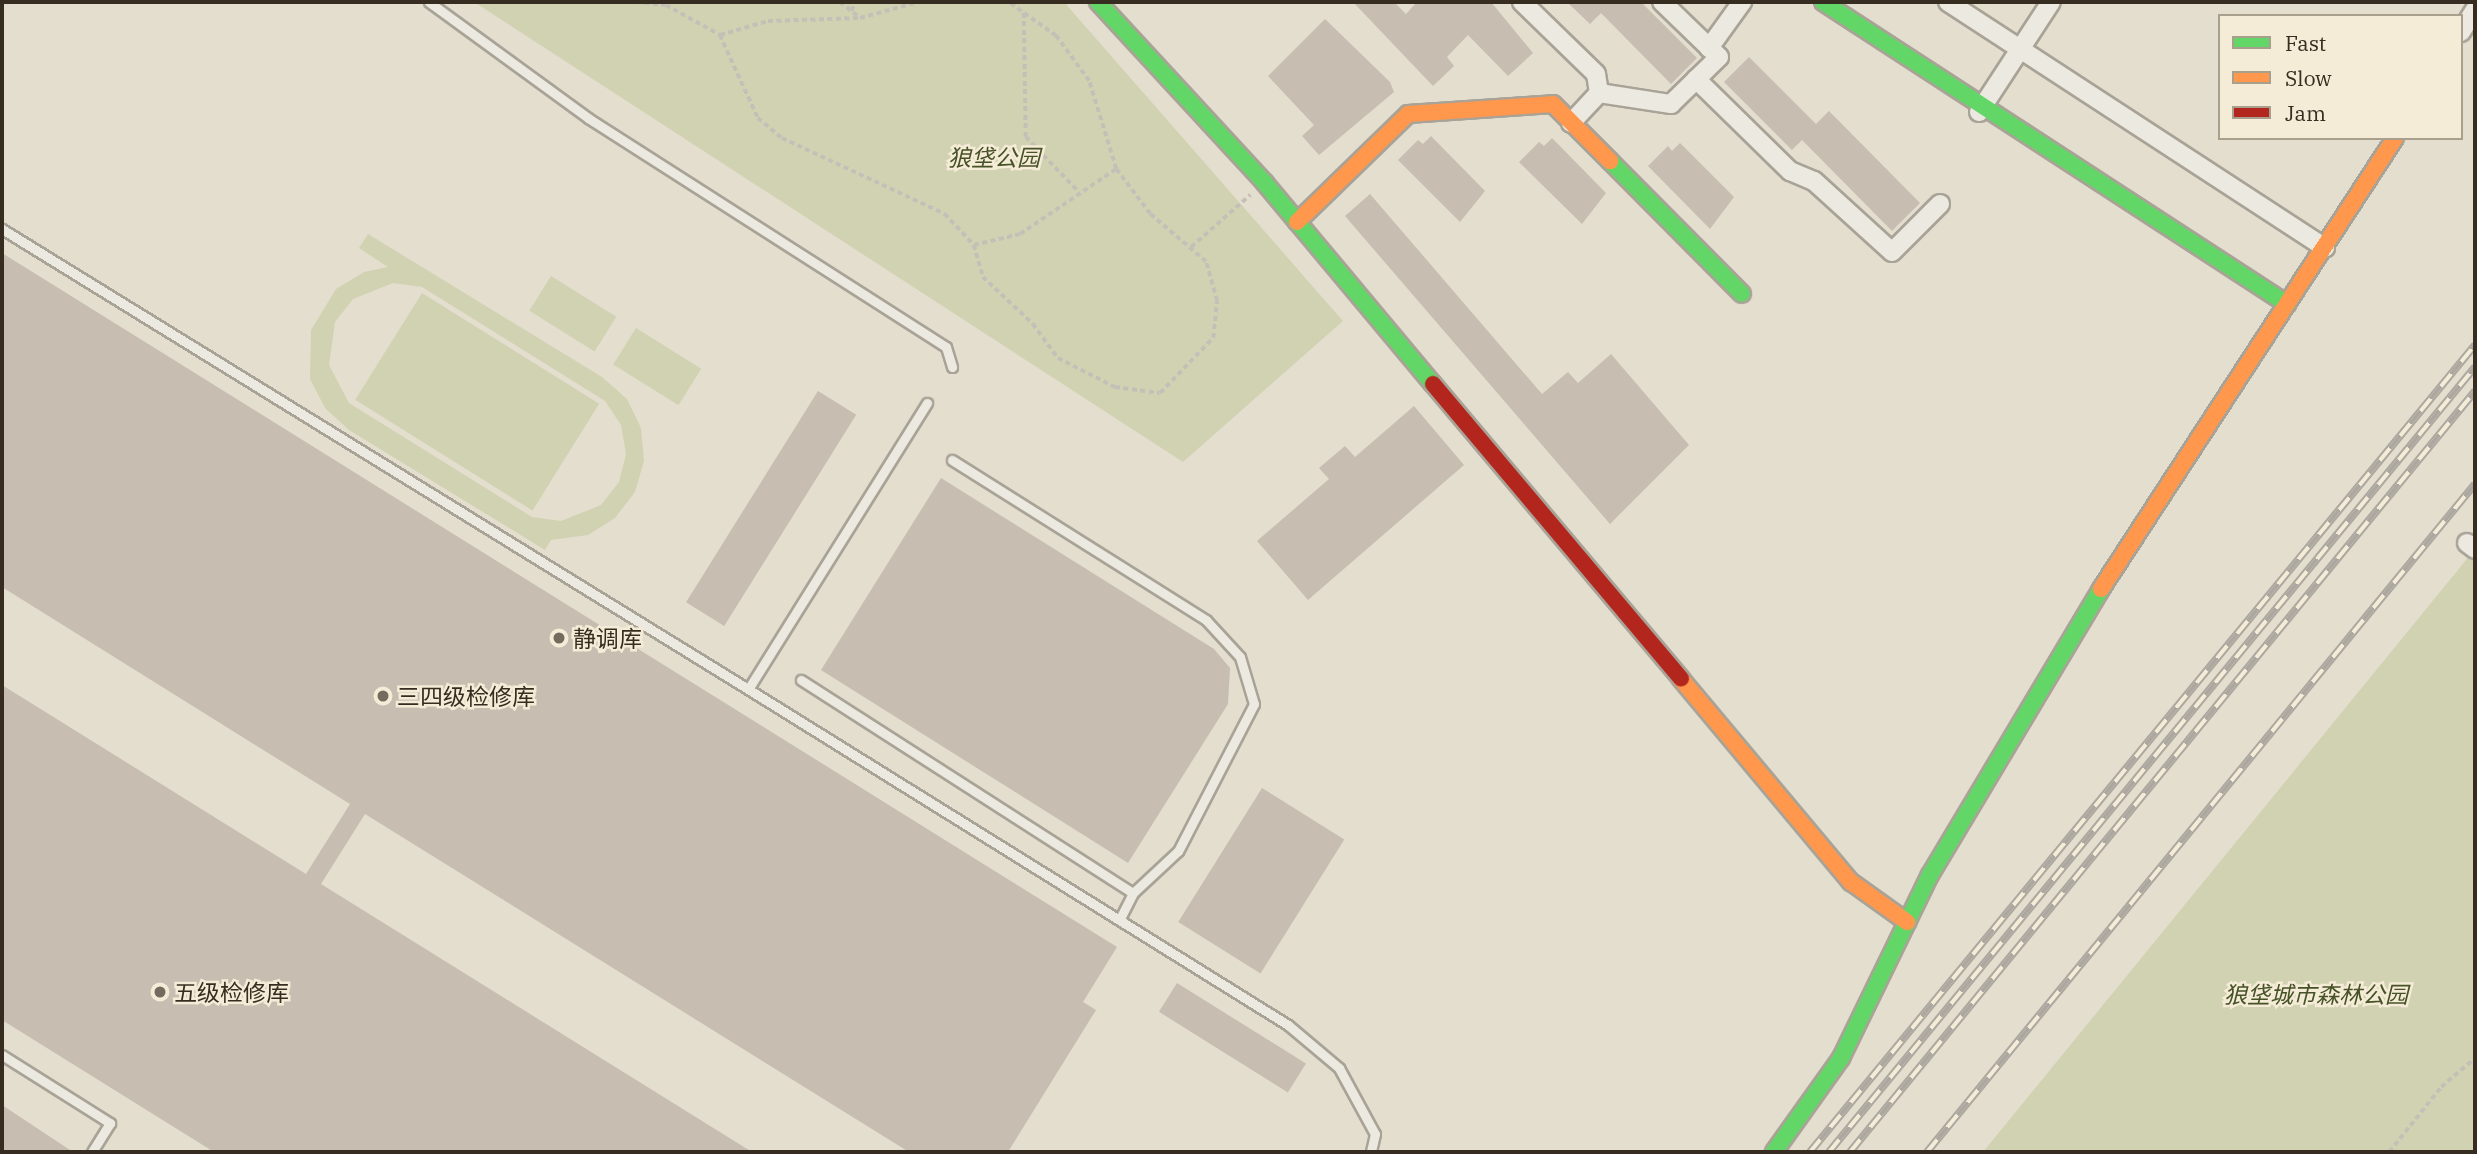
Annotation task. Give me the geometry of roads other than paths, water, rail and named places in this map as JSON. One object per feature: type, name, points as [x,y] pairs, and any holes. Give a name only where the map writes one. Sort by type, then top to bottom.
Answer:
[{"type":"street","points":[[1098,2],[1264,182],[1851,882],[1907,922]]},
{"type":"street","points":[[1522,2],[1596,75],[1599,93]]},
{"type":"street","points":[[1599,93],[1671,104],[1719,57],[1662,2]]},
{"type":"street","points":[[1709,48],[1742,2]]},
{"type":"street","points":[[1823,2],[1981,109],[2287,304]]},
{"type":"street","points":[[1948,2],[2325,248]]},
{"type":"street","points":[[1981,109],[2051,2]]},
{"type":"street","points":[[2463,30],[2475,10]]},
{"type":"street","points":[[1696,79],[1790,171],[1814,181],[1892,252],[1940,204]]},
{"type":"street","points":[[1571,122],[1599,93]]},
{"type":"street","points":[[1297,222],[1408,114],[1553,104],[1742,294]]},
{"type":"street","points":[[1774,1152],[1840,1058],[1907,922],[2006,740],[2394,140]]},
{"type":"lane","points":[[429,2],[588,118],[946,347],[952,366]]},
{"type":"lane","points":[[2,229],[1288,1025],[1339,1068],[1375,1134],[1371,1152]]},
{"type":"lane","points":[[748,690],[927,403]]},
{"type":"lane","points":[[952,460],[1206,620],[1240,657],[1254,704],[1178,851],[1133,893],[1119,920]]},
{"type":"lane","points":[[801,680],[1133,893]]},
{"type":"lane","points":[[2,1055],[110,1123],[92,1152]]},
{"type":"railway","points":[[1810,1152],[2475,345]]},
{"type":"railway","points":[[1829,1152],[2475,367]]},
{"type":"railway","points":[[1850,1152],[2475,391]]},
{"type":"railway","points":[[1927,1152],[2475,484]]},
{"type":"place","name":"静调库","points":[[559,638]]},
{"type":"place","name":"三四级检修库","points":[[383,696]]},
{"type":"place","name":"五级检修库","points":[[160,992]]},
{"type":"park label","name":"狼垡公园","points":[[994,157]]},
{"type":"park label","name":"狼垡城市森林公园","points":[[2316,994]]}]
